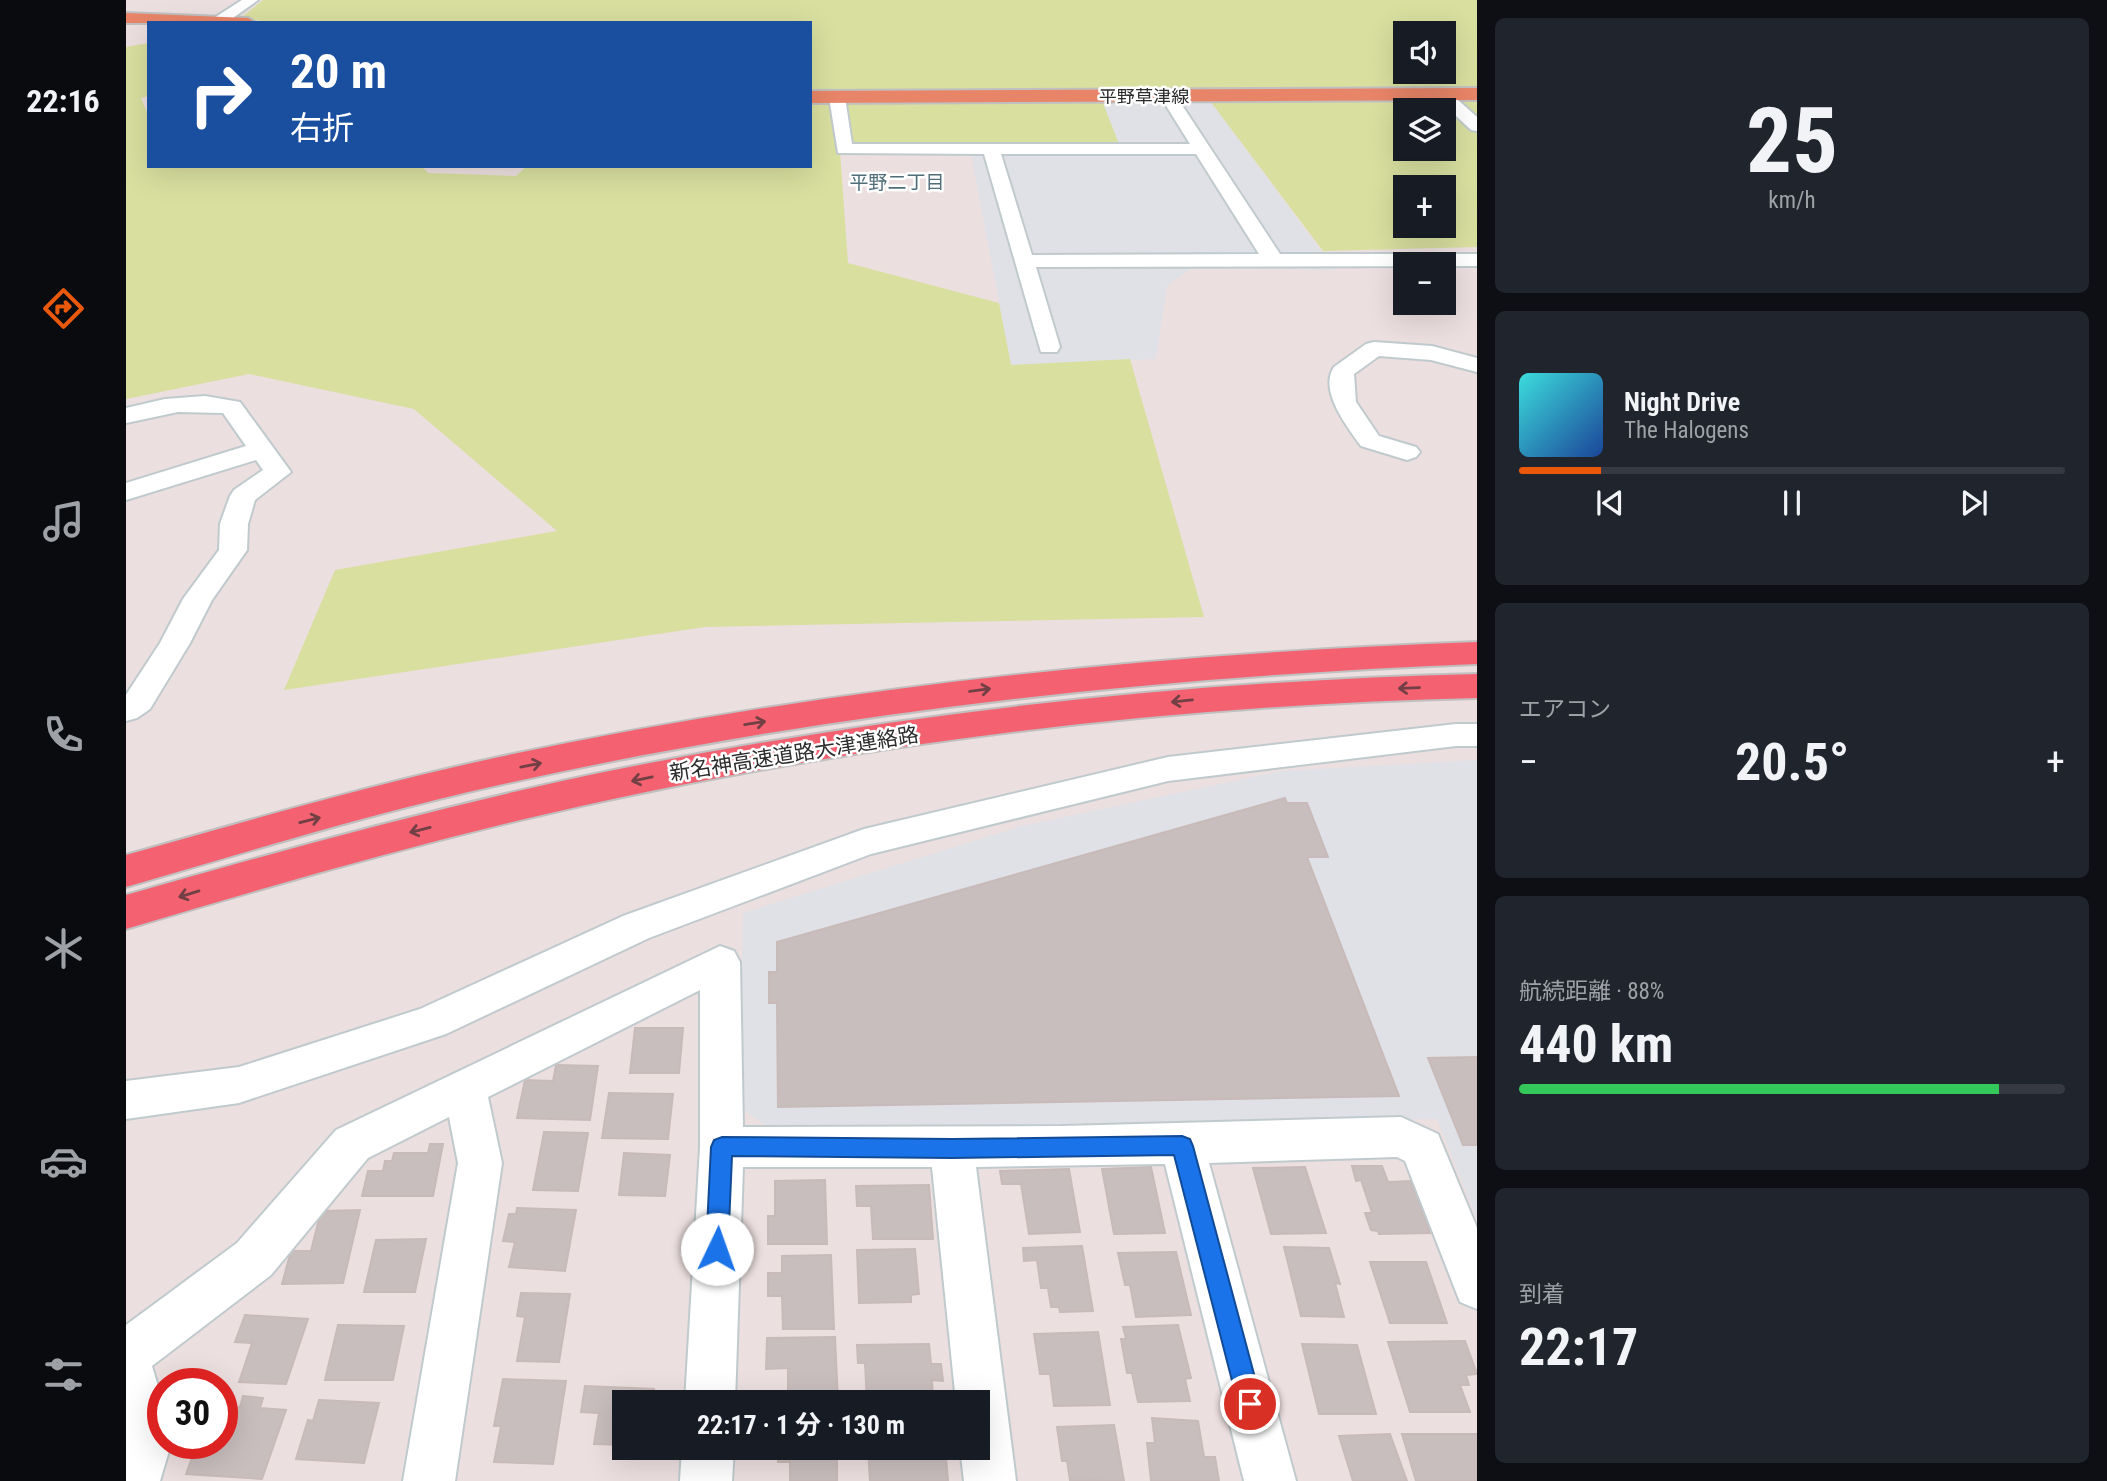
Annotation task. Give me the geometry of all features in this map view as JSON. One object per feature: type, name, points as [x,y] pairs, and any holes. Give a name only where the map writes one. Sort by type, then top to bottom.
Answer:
[{"type":"highway","name":"新名神高速道路大津連絡路","points":[[126,912],[248,856],[496,772],[658,739],[864,705],[1061,679],[1373,656],[1477,653]]},
{"type":"highway","name":"新名神高速道路大津連絡路","points":[[126,871],[248,856],[532,803],[680,771],[818,747],[1052,714],[1207,698],[1477,686]]},
{"type":"main road","points":[[126,18],[219,21]]},
{"type":"main road","name":"平野草津線","points":[[812,97],[1477,94]]},
{"type":"street","points":[[219,21],[251,0]]},
{"type":"street","points":[[1443,94],[1477,126]]},
{"type":"street","points":[[1168,96],[1273,260]]},
{"type":"street","points":[[838,97],[844,149],[1202,149]]},
{"type":"street","points":[[991,149],[1049,347]]},
{"type":"street","points":[[1024,261],[1477,260]]},
{"type":"street","points":[[1407,452],[1370,441],[1344,402],[1342,372],[1374,349],[1432,353],[1477,365]]},
{"type":"street","points":[[126,416],[150,408],[212,402],[231,407],[278,472],[243,496],[234,524],[233,551],[198,598],[175,643],[139,701],[126,710]]},
{"type":"street","points":[[126,492],[260,450]]},
{"type":"street","points":[[126,1100],[239,1085],[432,1022],[636,927],[864,842],[1168,769],[1456,735],[1477,735]]},
{"type":"street","points":[[126,1355],[254,1259],[352,1144],[720,962],[722,1147],[711,1390]]},
{"type":"street","points":[[429,1481],[480,1163],[465,1089]]},
{"type":"street","points":[[722,1147],[952,1149],[1182,1146],[1401,1137],[1422,1148],[1477,1286]]},
{"type":"street","points":[[1182,1146],[1270,1481]]},
{"type":"street","points":[[952,1149],[989,1481]]},
{"type":"street","points":[[126,1362],[147,1438],[134,1481]]},
{"type":"street","points":[[706,1481],[707,1460]]},
{"type":"shaded area","points":[[1100,97],[1207,97],[1335,270],[1192,268],[1167,286],[1156,359],[1011,365],[969,144],[1118,144]]},
{"type":"shaded area","points":[[1477,760],[1477,1219],[1437,1119],[771,1129],[739,1107],[743,913],[1022,826],[1282,771]]},
{"type":"green space","points":[[263,0],[1477,0],[1477,247],[1323,251],[1207,97],[1101,98],[1119,144],[969,144],[840,151],[848,263],[999,303],[1011,365],[1130,359],[1204,617],[705,627],[284,690],[335,570],[557,531],[414,409],[249,374],[126,399],[126,47],[147,43],[147,96],[141,98],[147,112],[147,168],[424,168],[428,173],[516,176],[525,168],[812,168],[812,21],[261,21],[242,17]]},
{"type":"building","points":[[1285,798],[1287,803],[1307,803],[1328,857],[1307,857],[1399,1096],[778,1107],[777,1003],[769,1003],[769,972],[777,972],[777,942]]},
{"type":"building","points":[[635,1028],[683,1028],[679,1073],[630,1073]]},
{"type":"building","points":[[1477,1057],[1477,1145],[1463,1145],[1428,1058]]},
{"type":"building","points":[[556,1065],[598,1066],[590,1120],[517,1118],[525,1080],[553,1081]]},
{"type":"building","points":[[609,1093],[673,1094],[668,1139],[602,1138]]},
{"type":"building","points":[[544,1132],[588,1133],[578,1191],[533,1190]]},
{"type":"building","points":[[430,1144],[443,1144],[433,1196],[362,1196],[368,1171],[383,1171],[385,1161],[392,1161],[394,1153],[428,1153]]},
{"type":"building","points":[[624,1153],[670,1155],[665,1196],[619,1195]]},
{"type":"building","points":[[1352,1166],[1382,1166],[1388,1182],[1411,1181],[1430,1233],[1379,1234],[1378,1231],[1371,1230],[1365,1213],[1372,1213],[1361,1180],[1356,1181]]},
{"type":"building","points":[[1151,1167],[1165,1233],[1114,1234],[1102,1169]]},
{"type":"building","points":[[1305,1167],[1326,1233],[1271,1234],[1253,1168]]},
{"type":"building","points":[[1069,1169],[1080,1232],[1029,1234],[1021,1184],[1002,1184],[1000,1171]]},
{"type":"building","points":[[825,1180],[827,1244],[768,1244],[768,1216],[775,1216],[775,1181]]},
{"type":"building","points":[[929,1185],[933,1239],[873,1239],[871,1206],[857,1206],[856,1186]]},
{"type":"building","points":[[517,1208],[576,1210],[565,1271],[509,1267],[515,1242],[503,1241],[509,1214],[516,1214]]},
{"type":"building","points":[[360,1210],[343,1283],[282,1284],[291,1251],[311,1251],[321,1211]]},
{"type":"building","points":[[426,1239],[415,1292],[364,1292],[376,1240]]},
{"type":"building","points":[[1082,1246],[1093,1311],[1060,1312],[1059,1307],[1051,1307],[1048,1288],[1041,1288],[1037,1260],[1024,1261],[1023,1248]]},
{"type":"building","points":[[1284,1247],[1329,1248],[1340,1284],[1335,1283],[1344,1317],[1301,1316]]},
{"type":"building","points":[[915,1249],[919,1294],[911,1295],[911,1302],[859,1303],[857,1250]]},
{"type":"building","points":[[1176,1252],[1191,1315],[1136,1317],[1130,1285],[1125,1285],[1118,1253]]},
{"type":"building","points":[[831,1255],[834,1329],[783,1329],[782,1296],[768,1296],[768,1273],[782,1273],[782,1256]]},
{"type":"building","points":[[1370,1262],[1426,1262],[1447,1323],[1390,1323]]},
{"type":"building","points":[[521,1293],[570,1294],[559,1362],[517,1361],[525,1317],[517,1316]]},
{"type":"building","points":[[245,1315],[308,1319],[286,1384],[239,1382],[252,1343],[235,1342]]},
{"type":"building","points":[[338,1325],[404,1326],[393,1380],[325,1380]]},
{"type":"building","points":[[1178,1325],[1191,1378],[1185,1379],[1190,1401],[1138,1402],[1132,1373],[1127,1373],[1121,1339],[1126,1339],[1123,1327]]},
{"type":"building","points":[[1098,1332],[1110,1405],[1054,1406],[1050,1374],[1040,1374],[1034,1334]]},
{"type":"building","points":[[835,1337],[837,1390],[788,1390],[788,1368],[766,1369],[767,1338]]},
{"type":"building","points":[[1465,1341],[1477,1374],[1466,1375],[1469,1385],[1460,1385],[1470,1412],[1410,1412],[1388,1342]]},
{"type":"building","points":[[929,1344],[931,1364],[941,1364],[943,1381],[932,1380],[932,1390],[866,1390],[865,1363],[858,1363],[857,1345]]},
{"type":"building","points":[[1302,1344],[1357,1345],[1376,1414],[1319,1414]]},
{"type":"building","points":[[503,1379],[566,1381],[553,1464],[494,1462],[501,1426],[494,1426]]},
{"type":"building","points":[[585,1386],[654,1389],[612,1390],[612,1445],[594,1444],[599,1413],[581,1412]]},
{"type":"building","points":[[243,1396],[263,1398],[260,1408],[286,1410],[262,1479],[186,1474],[192,1459],[238,1459],[240,1407]]},
{"type":"building","points":[[319,1400],[379,1403],[364,1463],[296,1459],[308,1420],[313,1421]]},
{"type":"building","points":[[1152,1418],[1198,1421],[1204,1457],[1215,1457],[1219,1481],[1151,1481],[1147,1443],[1155,1443]]},
{"type":"building","points":[[1114,1425],[1124,1481],[1070,1480],[1067,1461],[1062,1461],[1057,1427]]},
{"type":"building","points":[[1390,1434],[1407,1481],[1353,1481],[1339,1436]]},
{"type":"building","points":[[1402,1434],[1477,1434],[1477,1481],[1416,1481]]},
{"type":"building","points":[[837,1460],[837,1481],[790,1481],[790,1462],[778,1462]]},
{"type":"building","points":[[869,1460],[946,1460],[948,1481],[870,1481]]},
{"type":"district","name":"平野二丁目","points":[[897,182]]},
{"type":"route","points":[[717,1249],[722,1147],[952,1149],[1182,1146],[1250,1404]]}]
